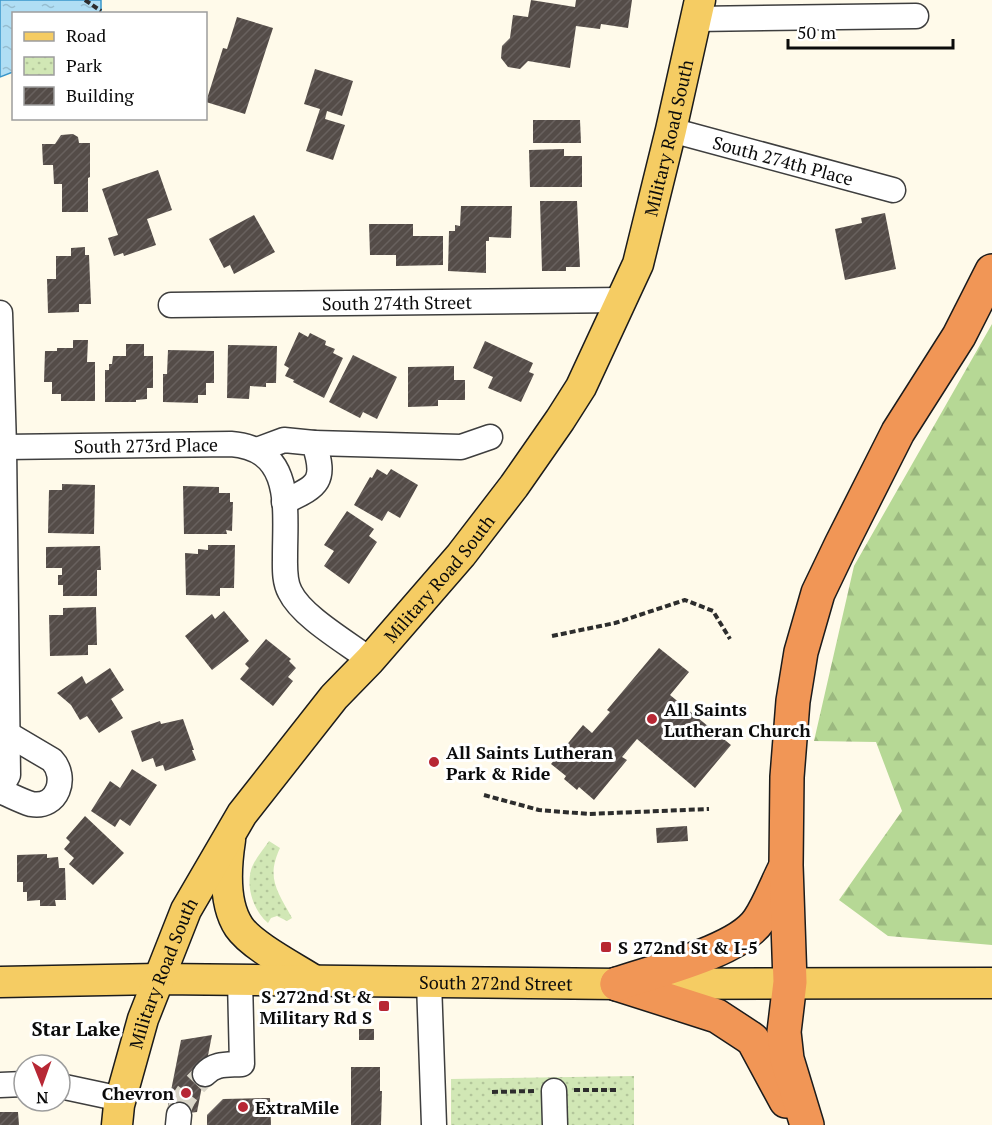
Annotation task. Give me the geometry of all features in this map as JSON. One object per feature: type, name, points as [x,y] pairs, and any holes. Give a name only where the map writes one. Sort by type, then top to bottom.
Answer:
[{"type":"highway","points":[[807,1125],[787,1059],[783,1032],[790,982],[786,865],[787,777],[793,701],[801,652],[818,593],[898,432],[959,336],[992,272]]},
{"type":"highway","points":[[617,984],[710,954],[743,936],[759,921],[786,865]]},
{"type":"highway","points":[[617,984],[717,1016],[753,1040],[799,1125]]},
{"type":"main road","name":"Military Road South","points":[[119,1112],[143,1019],[186,910],[242,814],[334,697],[370,660],[461,555],[514,486],[581,387],[638,264],[698,9]]},
{"type":"main road","points":[[231,833],[226,871],[229,902],[239,927],[259,945],[315,981]]},
{"type":"main road","name":"South 272nd Street","points":[[0,982],[158,980],[617,984],[992,982]]},
{"type":"street","points":[[698,9],[916,16]]},
{"type":"street","name":"South 274th Place","points":[[671,130],[893,189]]},
{"type":"street","name":"South 274th Street","points":[[171,305],[623,300]]},
{"type":"street","points":[[0,313],[8,734],[3,785],[31,804],[45,802],[57,794],[61,780],[60,772],[52,759],[8,734]]},
{"type":"street","points":[[257,450],[284,440],[314,444],[461,447],[490,438]]},
{"type":"street","name":"South 273rd Place","points":[[4,447],[231,444],[257,450]]},
{"type":"street","points":[[284,502],[310,489],[315,483],[320,467],[314,444]]},
{"type":"street","points":[[257,450],[267,457],[279,471],[282,480],[285,576],[290,592],[313,618],[370,660]]},
{"type":"street","points":[[205,1074],[216,1065],[242,1064],[240,980]]},
{"type":"street","points":[[429,982],[434,1125]]},
{"type":"street","points":[[72,1091],[119,1112]]},
{"type":"street","points":[[554,1091],[555,1125]]},
{"type":"path","points":[[85,0],[101,10]]},
{"type":"path","points":[[552,636],[615,623],[685,600],[713,611],[730,639]]},
{"type":"path","points":[[484,795],[539,810],[589,814],[709,809]]},
{"type":"path","points":[[492,1092],[618,1090]]},
{"type":"green space","points":[[992,324],[992,945],[888,936],[839,900],[902,811],[876,742],[814,741],[854,566]]},
{"type":"green space","points":[[269,841],[280,848],[274,868],[275,884],[292,918],[287,921],[277,916],[271,918],[268,923],[252,899],[250,877],[252,866]]},
{"type":"green space","points":[[634,1076],[634,1125],[451,1125],[451,1079]]},
{"type":"water","points":[[0,0],[101,0],[100,12],[12,12],[12,72],[0,77]]},
{"type":"building","points":[[531,0],[575,7],[576,0],[632,0],[628,28],[601,24],[600,29],[576,26],[570,68],[528,61],[520,69],[508,67],[501,58],[502,46],[510,38],[513,15],[528,17]]},
{"type":"building","points":[[237,17],[273,28],[245,114],[207,102],[223,48],[227,49]]},
{"type":"building","points":[[315,69],[353,81],[342,116],[327,111],[325,119],[345,125],[333,160],[306,151],[320,109],[304,104]]},
{"type":"building","points":[[533,120],[580,120],[581,143],[533,143]]},
{"type":"building","points":[[73,134],[78,137],[79,143],[90,143],[88,212],[62,212],[62,184],[54,184],[53,165],[43,165],[42,144],[55,144],[61,135]]},
{"type":"building","points":[[564,149],[564,156],[582,156],[582,187],[530,187],[529,150]]},
{"type":"building","points":[[158,170],[172,210],[147,219],[156,245],[124,256],[123,253],[114,256],[108,238],[118,235],[102,189]]},
{"type":"building","points":[[540,201],[577,201],[580,267],[566,267],[566,271],[542,271]]},
{"type":"building","points":[[461,206],[512,206],[511,238],[489,237],[489,241],[486,241],[486,273],[448,271],[449,231],[455,231],[455,225],[460,226]]},
{"type":"building","points":[[885,213],[896,269],[845,280],[835,229],[862,223],[861,218]]},
{"type":"building","points":[[254,215],[275,252],[234,274],[230,265],[224,268],[209,239]]},
{"type":"building","points":[[369,224],[413,224],[413,236],[443,236],[443,265],[396,266],[396,255],[370,255]]},
{"type":"building","points":[[85,247],[85,255],[89,255],[91,304],[79,304],[79,312],[48,313],[47,279],[56,279],[56,256],[71,256],[71,248]]},
{"type":"building","points":[[299,332],[308,337],[310,333],[326,341],[325,345],[335,349],[333,353],[343,358],[324,398],[285,376],[289,368],[284,365]]},
{"type":"building","points":[[73,340],[88,340],[87,362],[95,362],[95,401],[61,401],[61,394],[52,394],[52,382],[44,382],[45,351],[73,348]]},
{"type":"building","points":[[485,341],[533,363],[529,372],[534,374],[521,402],[488,388],[493,377],[473,368]]},
{"type":"building","points":[[126,344],[144,344],[144,356],[153,356],[153,388],[147,388],[147,399],[136,400],[136,402],[105,402],[105,370],[109,370],[113,356],[126,356]]},
{"type":"building","points":[[228,345],[277,346],[276,383],[266,383],[266,387],[250,386],[249,399],[227,398]]},
{"type":"building","points":[[168,350],[214,351],[214,383],[206,383],[206,395],[198,395],[198,403],[163,402],[163,374],[167,374]]},
{"type":"building","points":[[353,355],[397,377],[377,419],[363,412],[360,418],[329,402]]},
{"type":"building","points":[[454,366],[454,380],[465,380],[465,400],[438,400],[438,406],[408,407],[408,367]]},
{"type":"building","points":[[377,469],[387,475],[391,469],[418,485],[400,518],[388,511],[382,521],[354,505]]},
{"type":"building","points":[[62,484],[95,485],[94,534],[48,533],[49,490],[62,490]]},
{"type":"building","points":[[183,486],[219,487],[219,493],[230,493],[230,502],[233,502],[232,531],[226,530],[227,534],[184,534]]},
{"type":"building","points":[[347,511],[374,529],[369,536],[377,542],[349,584],[324,566],[334,551],[324,545]]},
{"type":"building","points":[[208,545],[235,545],[234,588],[220,588],[220,596],[186,595],[185,553],[198,554],[198,549],[208,550]]},
{"type":"building","points":[[100,546],[101,570],[97,570],[97,596],[63,596],[63,585],[58,585],[58,575],[62,575],[62,568],[46,568],[46,547]]},
{"type":"building","points":[[96,607],[97,645],[88,645],[88,655],[50,656],[49,615],[63,615],[63,608]]},
{"type":"building","points":[[224,611],[249,641],[212,670],[185,636],[212,614],[215,619]]},
{"type":"building","points":[[266,639],[291,659],[289,661],[296,668],[288,677],[293,681],[273,706],[240,679],[249,668],[245,664]]},
{"type":"building","name":"All Saints Lutheran Church","points":[[659,648],[689,672],[670,695],[731,745],[695,788],[637,739],[622,757],[627,760],[594,800],[579,787],[577,790],[564,779],[566,776],[551,764],[583,725],[592,733],[610,712],[607,710]]},
{"type":"building","points":[[110,668],[124,690],[111,699],[123,718],[99,733],[87,716],[80,720],[71,705],[57,693],[82,676],[86,684]]},
{"type":"building","points":[[183,719],[196,760],[165,771],[163,765],[156,767],[153,758],[142,762],[131,731],[160,721],[161,724]]},
{"type":"building","points":[[132,769],[157,785],[130,826],[120,819],[115,827],[91,811],[110,781],[120,788]]},
{"type":"building","points":[[85,816],[124,853],[93,885],[69,864],[74,858],[64,849],[70,842],[66,838]]},
{"type":"building","points":[[687,826],[688,841],[657,843],[656,828]]},
{"type":"building","points":[[47,854],[47,858],[58,857],[59,868],[65,868],[66,900],[55,900],[56,906],[40,906],[40,900],[27,901],[27,892],[23,892],[23,882],[17,882],[17,855]]},
{"type":"building","points":[[359,1029],[374,1029],[374,1040],[359,1040]]},
{"type":"building","name":"Chevron","points":[[212,1035],[197,1112],[166,1116],[181,1040]]},
{"type":"building","points":[[351,1067],[380,1067],[381,1125],[351,1125]]},
{"type":"building","name":"ExtraMile","points":[[270,1098],[271,1125],[207,1125],[207,1115],[223,1099]]},
{"type":"building","points":[[0,1112],[18,1113],[19,1125],[0,1125]]},
{"type":"tunnel","points":[[179,1115],[184,1098],[205,1074]]},
{"type":"place","name":"All Saints Lutheran Church","points":[[652,719]]},
{"type":"place","name":"All Saints Lutheran Park & Ride","points":[[434,762]]},
{"type":"place","name":"S 272nd St & I-5","points":[[606,947]]},
{"type":"place","name":"S 272nd St & Military Rd S","points":[[384,1006]]},
{"type":"place","name":"Chevron","points":[[186,1093]]},
{"type":"place","name":"ExtraMile","points":[[243,1107]]},
{"type":"district","name":"Star Lake","points":[[76,1028]]}]
